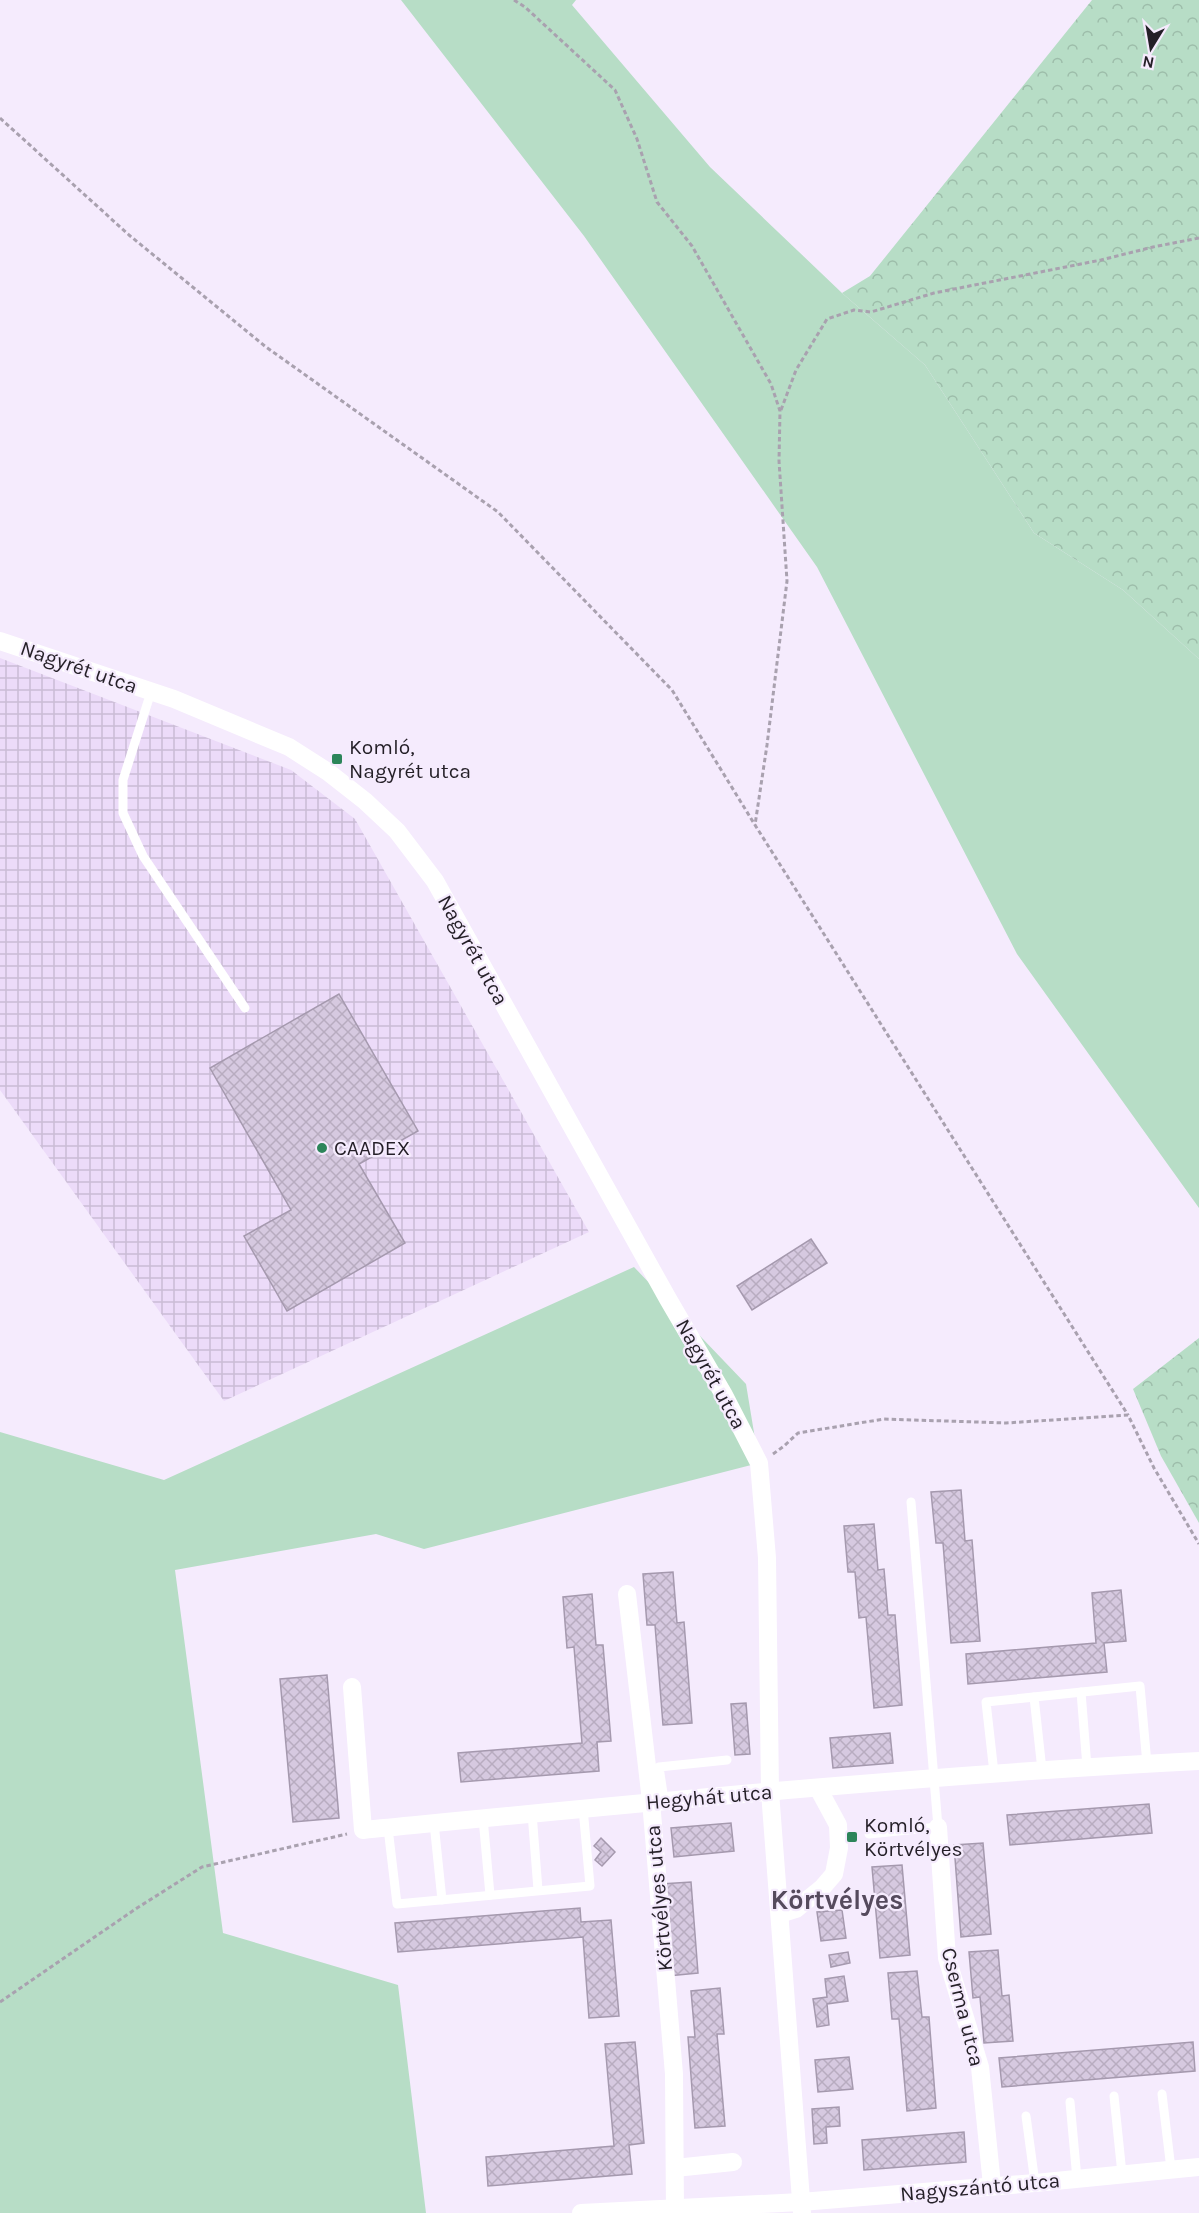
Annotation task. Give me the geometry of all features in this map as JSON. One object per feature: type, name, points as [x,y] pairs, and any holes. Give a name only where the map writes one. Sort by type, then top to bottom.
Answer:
[{"type":"street","name":"Nagyrét utca","points":[[0,641],[151,692],[289,747],[328,772],[397,831],[435,881],[662,1289],[724,1395],[759,1462]]},
{"type":"street","points":[[759,1462],[767,1558],[770,1792],[802,2207]]},
{"type":"street","name":"Körtvélyes utca","points":[[627,1594],[657,1801],[674,2074],[675,2211]]},
{"type":"street","points":[[352,1687],[363,1830]]},
{"type":"street","name":"Hegyhát utca","points":[[363,1830],[932,1777],[1199,1761]]},
{"type":"street","points":[[780,1914],[796,1909],[822,1888],[834,1874],[839,1848],[838,1825],[818,1788]]},
{"type":"street","name":"Cserma utca","points":[[938,1827],[947,1958],[980,2067],[992,2186]]},
{"type":"street","points":[[675,2168],[734,2162]]},
{"type":"street","name":"Nagyszántó utca","points":[[581,2213],[802,2207],[992,2186],[1199,2167]]},
{"type":"lane","points":[[151,692],[123,780],[123,813],[143,856],[245,1008]]},
{"type":"lane","points":[[869,1834],[938,1827],[932,1777],[911,1502]]},
{"type":"lane","points":[[994,1773],[986,1702],[1140,1686],[1147,1764]]},
{"type":"lane","points":[[1081,1692],[1087,1767]]},
{"type":"lane","points":[[1034,1697],[1042,1770]]},
{"type":"lane","points":[[657,1801],[659,1767],[727,1760]]},
{"type":"lane","points":[[388,1828],[397,1904],[590,1886],[583,1808]]},
{"type":"lane","points":[[532,1813],[538,1890]]},
{"type":"lane","points":[[483,1818],[490,1895]]},
{"type":"lane","points":[[434,1823],[442,1900]]},
{"type":"lane","points":[[1162,2094],[1171,2169]]},
{"type":"lane","points":[[1114,2096],[1122,2174]]},
{"type":"lane","points":[[1070,2102],[1077,2179]]},
{"type":"lane","points":[[1026,2116],[1035,2183]]},
{"type":"path","points":[[514,0],[525,7],[615,90],[638,139],[657,202],[693,246],[771,384],[780,411],[779,461],[787,581],[755,825]]},
{"type":"path","points":[[0,118],[129,236],[257,339],[498,512],[672,690],[1128,1415],[1154,1468],[1199,1544]]},
{"type":"path","points":[[780,411],[796,370],[827,319],[854,310],[870,312],[934,293],[1199,238]]},
{"type":"path","points":[[759,1462],[784,1446],[798,1433],[884,1419],[1006,1423],[1128,1415]]},
{"type":"path","points":[[0,2002],[136,1908],[202,1867],[363,1830]]},
{"type":"shaded area","points":[[0,658],[291,770],[355,819],[589,1232],[224,1401],[0,1090]]},
{"type":"green space","points":[[401,0],[576,0],[572,5],[710,167],[842,293],[925,365],[1034,533],[1123,590],[1199,659],[1199,1208],[1017,954],[817,567],[584,236]]},
{"type":"green space","points":[[1092,0],[1199,0],[1199,659],[1123,590],[1034,533],[925,365],[842,293],[870,276]]},
{"type":"green space","points":[[634,1267],[746,1384],[759,1463],[424,1549],[376,1534],[175,1570],[223,1933],[398,1985],[426,2213],[0,2213],[0,1432],[164,1480]]},
{"type":"green space","points":[[1199,1338],[1199,1523],[1161,1456],[1133,1389]]},
{"type":"building","name":"CAADEX","points":[[339,994],[418,1131],[359,1164],[405,1243],[287,1311],[244,1236],[291,1210],[210,1068]]},
{"type":"building","points":[[811,1239],[827,1263],[752,1310],[737,1286]]},
{"type":"building","points":[[961,1490],[965,1541],[972,1540],[980,1641],[951,1643],[943,1543],[936,1543],[931,1492]]},
{"type":"building","points":[[874,1524],[878,1570],[884,1569],[888,1615],[895,1615],[902,1705],[874,1708],[866,1617],[859,1618],[855,1572],[848,1572],[844,1526]]},
{"type":"building","points":[[673,1572],[677,1623],[684,1622],[692,1723],[663,1725],[655,1625],[647,1625],[643,1574]]},
{"type":"building","points":[[1121,1590],[1126,1641],[1104,1643],[1107,1672],[968,1684],[966,1654],[1096,1643],[1092,1593]]},
{"type":"building","points":[[592,1594],[596,1645],[603,1645],[611,1741],[597,1742],[599,1771],[461,1782],[458,1753],[582,1743],[574,1647],[567,1648],[563,1597]]},
{"type":"building","points":[[327,1675],[339,1818],[293,1822],[280,1679]]},
{"type":"building","points":[[746,1703],[750,1754],[735,1755],[731,1704]]},
{"type":"building","points":[[890,1733],[893,1763],[833,1768],[830,1738]]},
{"type":"building","points":[[1149,1804],[1152,1833],[1010,1845],[1007,1815]]},
{"type":"building","points":[[731,1823],[734,1851],[674,1857],[671,1828]]},
{"type":"building","points":[[601,1838],[615,1852],[602,1866],[595,1860],[601,1852],[594,1846]]},
{"type":"building","points":[[983,1843],[991,1934],[961,1937],[954,1845]]},
{"type":"building","points":[[902,1865],[910,1955],[880,1958],[872,1867]]},
{"type":"building","points":[[691,1882],[698,1973],[668,1976],[661,1884]]},
{"type":"building","points":[[580,1908],[581,1922],[611,1920],[619,2016],[589,2018],[583,1937],[398,1952],[395,1923]]},
{"type":"building","points":[[842,1910],[846,1938],[821,1941],[817,1912]]},
{"type":"building","points":[[998,1950],[1002,1996],[1009,1995],[1013,2041],[984,2043],[980,1997],[973,1998],[969,1952]]},
{"type":"building","points":[[848,1952],[850,1963],[831,1967],[829,1955]]},
{"type":"building","points":[[917,1971],[922,2017],[929,2017],[936,2108],[907,2111],[899,2019],[892,2019],[888,1973]]},
{"type":"building","points":[[844,1976],[848,2001],[827,2004],[829,2025],[817,2027],[813,1999],[827,1997],[825,1979]]},
{"type":"building","points":[[720,1988],[724,2034],[717,2034],[725,2126],[695,2128],[688,2037],[695,2037],[691,1991]]},
{"type":"building","points":[[635,2042],[644,2143],[629,2145],[632,2174],[488,2186],[486,2157],[614,2146],[605,2044]]},
{"type":"building","points":[[1193,2042],[1195,2071],[1002,2087],[999,2058]]},
{"type":"building","points":[[849,2057],[853,2089],[818,2092],[815,2060]]},
{"type":"building","points":[[839,2107],[840,2126],[826,2127],[827,2143],[814,2144],[812,2109]]},
{"type":"building","points":[[964,2132],[966,2162],[864,2170],[862,2140]]},
{"type":"place","name":"Komló, Nagyrét utca","points":[[337,759]]},
{"type":"place","name":"CAADEX","points":[[322,1148]]},
{"type":"place","name":"Komló, Körtvélyes","points":[[852,1837]]},
{"type":"district","name":"Körtvélyes","points":[[837,1900]]}]
